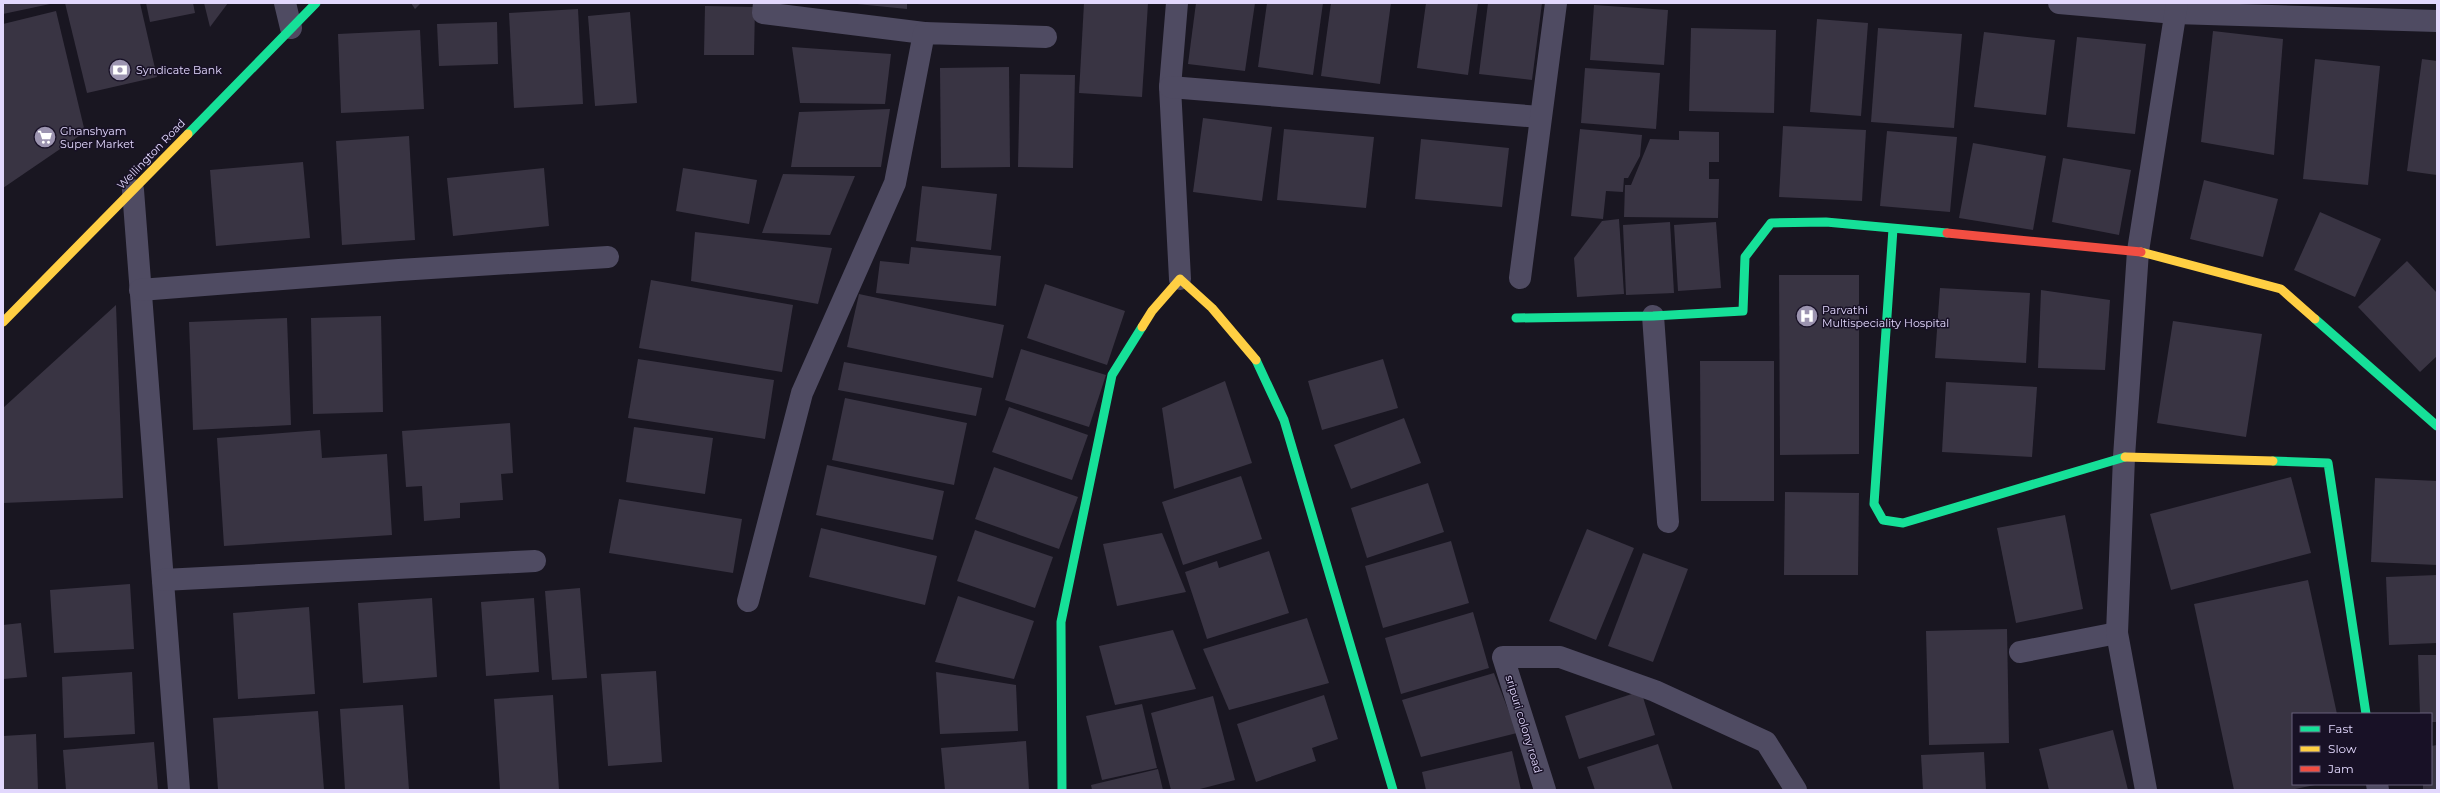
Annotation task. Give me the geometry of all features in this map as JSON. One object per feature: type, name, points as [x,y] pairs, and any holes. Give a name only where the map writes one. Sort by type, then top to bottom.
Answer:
[{"type":"street","points":[[285,3],[291,28]]},
{"type":"street","name":"Wellington Road","points":[[3,322],[316,3]]},
{"type":"street","points":[[764,3],[763,13],[924,33],[1046,36]]},
{"type":"street","points":[[1062,790],[1061,622],[1112,375],[1152,311],[1180,280],[1170,87],[1177,3]]},
{"type":"street","points":[[1520,278],[1556,3]]},
{"type":"street","points":[[2059,3],[2437,21]]},
{"type":"street","points":[[2146,790],[2117,633],[2124,458],[2138,251],[2176,8]]},
{"type":"street","points":[[748,601],[802,393],[895,183],[924,33]]},
{"type":"street","points":[[1170,87],[1540,117]]},
{"type":"street","points":[[133,190],[178,790]]},
{"type":"street","points":[[1516,318],[1653,316],[1743,311],[1745,257],[1771,223],[1826,222],[2138,251],[2281,289],[2437,426]]},
{"type":"street","points":[[1893,229],[1874,504],[1883,520],[1903,523],[2124,458],[2328,463],[2366,713]]},
{"type":"street","points":[[140,290],[399,270],[608,257]]},
{"type":"street","points":[[1180,280],[1212,308],[1256,360],[1284,420],[1393,790]]},
{"type":"street","points":[[1653,316],[1668,522]]},
{"type":"street","points":[[163,580],[535,561]]},
{"type":"street","points":[[2020,652],[2117,633]]},
{"type":"street","name":"sripuri colony road","points":[[1545,790],[1503,657],[1560,657],[1655,691],[1766,742],[1796,790]]},
{"type":"building","points":[[3,3],[50,3],[50,4],[3,14]]},
{"type":"building","points":[[65,3],[140,3],[157,77],[87,93]]},
{"type":"building","points":[[146,3],[193,3],[195,13],[150,22]]},
{"type":"building","points":[[204,3],[228,3],[210,27]]},
{"type":"building","points":[[411,3],[421,3],[415,9]]},
{"type":"building","points":[[847,3],[907,3],[907,9]]},
{"type":"building","points":[[1084,3],[1148,3],[1142,97],[1079,93]]},
{"type":"building","points":[[1196,3],[1255,3],[1245,71],[1188,64]]},
{"type":"building","points":[[1267,3],[1323,3],[1313,75],[1258,67]]},
{"type":"building","points":[[1331,3],[1391,3],[1380,84],[1321,76]]},
{"type":"building","points":[[1426,3],[1478,3],[1468,75],[1417,68]]},
{"type":"building","points":[[1488,3],[1542,3],[1532,80],[1479,74]]},
{"type":"building","points":[[1594,5],[1668,10],[1664,65],[1590,60]]},
{"type":"building","points":[[705,6],[755,7],[754,55],[704,55]]},
{"type":"building","points":[[578,9],[583,104],[514,108],[509,13]]},
{"type":"building","points":[[56,11],[85,132],[3,188],[3,24]]},
{"type":"building","points":[[630,12],[637,103],[595,106],[588,16]]},
{"type":"building","points":[[1817,19],[1868,23],[1861,116],[1810,112]]},
{"type":"building","points":[[497,22],[498,64],[439,66],[437,24]]},
{"type":"building","points":[[1691,28],[1776,30],[1774,113],[1689,111]]},
{"type":"building","points":[[1878,28],[1962,34],[1954,128],[1871,122]]},
{"type":"building","points":[[420,30],[424,109],[341,113],[338,34]]},
{"type":"building","points":[[2213,31],[2283,39],[2274,155],[2201,142]]},
{"type":"building","points":[[1984,32],[2055,40],[2046,115],[1974,107]]},
{"type":"building","points":[[2077,37],[2146,44],[2135,134],[2067,127]]},
{"type":"building","points":[[792,47],[891,54],[885,104],[800,103]]},
{"type":"building","points":[[2315,59],[2380,66],[2368,185],[2303,179]]},
{"type":"building","points":[[2422,59],[2437,61],[2437,175],[2407,171]]},
{"type":"building","points":[[1009,67],[1010,167],[941,168],[940,68]]},
{"type":"building","points":[[1585,68],[1660,73],[1656,129],[1581,123]]},
{"type":"building","points":[[1020,74],[1075,75],[1073,168],[1018,167]]},
{"type":"building","points":[[890,109],[881,167],[791,167],[799,112]]},
{"type":"building","points":[[1203,118],[1272,127],[1262,201],[1193,192]]},
{"type":"building","points":[[1783,126],[1866,130],[1862,201],[1779,197]]},
{"type":"building","points":[[1284,129],[1374,137],[1366,208],[1277,200]]},
{"type":"building","points":[[1580,129],[1642,135],[1640,156],[1628,178],[1624,178],[1623,192],[1606,191],[1603,219],[1571,216]]},
{"type":"building","points":[[1679,131],[1719,132],[1719,162],[1709,162],[1709,179],[1719,179],[1718,218],[1624,217],[1625,185],[1631,185],[1650,139],[1679,140]]},
{"type":"building","points":[[1887,131],[1957,137],[1950,212],[1880,206]]},
{"type":"building","points":[[409,136],[415,240],[342,245],[336,141]]},
{"type":"building","points":[[1421,139],[1509,148],[1502,207],[1415,199]]},
{"type":"building","points":[[1973,143],[2046,156],[2033,230],[1959,218]]},
{"type":"building","points":[[2063,158],[2131,170],[2119,235],[2052,222]]},
{"type":"building","points":[[303,162],[310,238],[216,246],[210,170]]},
{"type":"building","points":[[544,168],[549,226],[453,236],[447,178]]},
{"type":"building","points":[[683,168],[757,180],[749,224],[676,211]]},
{"type":"building","points":[[783,174],[855,176],[830,235],[762,233]]},
{"type":"building","points":[[2204,180],[2278,199],[2263,257],[2190,239]]},
{"type":"building","points":[[922,186],[997,194],[991,250],[916,241]]},
{"type":"building","points":[[2320,212],[2381,239],[2355,297],[2294,270]]},
{"type":"building","points":[[1619,219],[1624,294],[1577,297],[1574,258],[1602,221]]},
{"type":"building","points":[[1670,222],[1674,293],[1626,295],[1623,225]]},
{"type":"building","points":[[1716,222],[1721,288],[1678,291],[1674,225]]},
{"type":"building","points":[[695,232],[832,248],[818,304],[691,281]]},
{"type":"building","points":[[911,247],[1001,256],[996,306],[876,293],[880,261],[909,264]]},
{"type":"building","points":[[2407,261],[2437,293],[2437,356],[2420,372],[2358,307]]},
{"type":"building","points":[[1779,275],[1859,275],[1859,454],[1780,455]]},
{"type":"building","points":[[651,280],[793,305],[782,372],[639,348]]},
{"type":"building","points":[[1045,284],[1125,311],[1107,365],[1027,338]]},
{"type":"building","points":[[1940,288],[2030,293],[2026,363],[1935,358]]},
{"type":"building","points":[[2041,290],[2110,300],[2105,370],[2038,368]]},
{"type":"building","points":[[859,294],[1004,325],[993,378],[847,347]]},
{"type":"building","points":[[116,305],[123,498],[3,503],[3,408]]},
{"type":"building","points":[[381,316],[383,412],[313,414],[311,318]]},
{"type":"building","points":[[287,318],[291,425],[193,430],[189,322]]},
{"type":"building","points":[[2173,321],[2262,334],[2246,437],[2157,423]]},
{"type":"building","points":[[1021,349],[1106,375],[1089,427],[1005,400]]},
{"type":"building","points":[[638,359],[774,380],[765,439],[628,418]]},
{"type":"building","points":[[1383,359],[1398,408],[1322,430],[1308,381]]},
{"type":"building","points":[[1700,361],[1774,361],[1774,501],[1701,501]]},
{"type":"building","points":[[844,362],[982,388],[976,416],[838,390]]},
{"type":"building","points":[[1225,381],[1252,463],[1174,489],[1162,408]]},
{"type":"building","points":[[1946,382],[2037,387],[2032,457],[1942,452]]},
{"type":"building","points":[[845,398],[967,423],[954,485],[832,460]]},
{"type":"building","points":[[1009,407],[1088,435],[1072,480],[992,452]]},
{"type":"building","points":[[1404,418],[1421,463],[1351,489],[1334,445]]},
{"type":"building","points":[[510,423],[513,473],[501,474],[503,500],[460,503],[460,518],[424,521],[422,486],[406,487],[402,431]]},
{"type":"building","points":[[634,427],[713,438],[705,494],[626,482]]},
{"type":"building","points":[[320,430],[322,458],[387,454],[392,535],[224,546],[217,438]]},
{"type":"building","points":[[827,465],[944,491],[933,540],[816,515]]},
{"type":"building","points":[[994,467],[1078,497],[1059,549],[975,519]]},
{"type":"building","points":[[1241,476],[1262,539],[1183,565],[1162,502]]},
{"type":"building","points":[[2291,477],[2311,553],[2171,590],[2150,514]]},
{"type":"building","points":[[2375,478],[2437,481],[2437,565],[2371,562]]},
{"type":"building","points":[[1428,483],[1444,532],[1367,558],[1351,508]]},
{"type":"building","points":[[1785,492],[1859,493],[1858,575],[1784,575]]},
{"type":"building","points":[[619,499],[742,519],[733,573],[609,553]]},
{"type":"building","points":[[2065,515],[2083,609],[2016,623],[1997,528]]},
{"type":"building","points":[[821,528],[937,556],[925,605],[809,577]]},
{"type":"building","points":[[1587,529],[1634,548],[1596,640],[1549,621]]},
{"type":"building","points":[[975,530],[1053,557],[1035,608],[957,581]]},
{"type":"building","points":[[1162,533],[1186,592],[1117,606],[1103,544]]},
{"type":"building","points":[[1451,541],[1469,603],[1383,628],[1365,566]]},
{"type":"building","points":[[1269,551],[1289,613],[1207,639],[1185,572],[1217,561],[1219,568]]},
{"type":"building","points":[[1643,553],[1688,569],[1653,662],[1608,646]]},
{"type":"building","points":[[2437,575],[2437,643],[2389,645],[2386,577]]},
{"type":"building","points":[[2308,580],[2337,713],[2292,713],[2292,785],[2315,785],[2290,790],[2234,790],[2194,604]]},
{"type":"building","points":[[130,584],[134,649],[54,653],[50,590]]},
{"type":"building","points":[[580,588],[587,678],[552,680],[545,591]]},
{"type":"building","points":[[958,596],[1034,621],[1014,679],[935,662]]},
{"type":"building","points":[[432,598],[437,677],[363,683],[358,603]]},
{"type":"building","points":[[534,598],[539,672],[486,676],[481,602]]},
{"type":"building","points":[[309,607],[315,694],[238,699],[233,613]]},
{"type":"building","points":[[1473,612],[1489,668],[1401,694],[1385,638]]},
{"type":"building","points":[[1307,618],[1329,683],[1229,710],[1203,649]]},
{"type":"building","points":[[21,623],[27,677],[3,679],[3,625]]},
{"type":"building","points":[[2007,629],[2009,743],[1929,745],[1926,631]]},
{"type":"building","points":[[1173,630],[1196,689],[1115,705],[1099,646]]},
{"type":"building","points":[[2418,655],[2437,655],[2437,722],[2432,722],[2432,713],[2420,713]]},
{"type":"building","points":[[656,671],[662,762],[608,766],[601,674]]},
{"type":"building","points":[[132,672],[135,734],[64,738],[62,677]]},
{"type":"building","points":[[936,672],[1016,685],[1018,731],[940,734]]},
{"type":"building","points":[[1494,673],[1517,733],[1421,757],[1402,700]]},
{"type":"building","points":[[1641,691],[1655,735],[1579,759],[1565,716]]},
{"type":"building","points":[[553,695],[559,790],[500,790],[494,699]]},
{"type":"building","points":[[1324,695],[1338,739],[1312,748],[1316,761],[1256,782],[1237,724]]},
{"type":"building","points":[[1213,696],[1235,780],[1196,790],[1171,790],[1151,713]]},
{"type":"building","points":[[1142,704],[1157,768],[1102,780],[1086,716]]},
{"type":"building","points":[[403,705],[409,790],[345,790],[340,709]]},
{"type":"building","points":[[318,711],[324,790],[218,790],[213,718]]},
{"type":"building","points":[[2113,730],[2128,790],[2049,790],[2039,749]]},
{"type":"building","points":[[36,734],[38,790],[3,790],[3,736]]},
{"type":"building","points":[[1026,741],[1029,790],[945,790],[941,748]]},
{"type":"building","points":[[154,742],[158,790],[66,790],[63,750]]},
{"type":"building","points":[[1658,744],[1673,790],[1595,790],[1587,767]]},
{"type":"building","points":[[2437,745],[2437,790],[2423,790],[2423,785],[2432,785],[2432,746]]},
{"type":"building","points":[[1512,751],[1521,790],[1426,790],[1422,772]]},
{"type":"building","points":[[1984,752],[1986,790],[1923,790],[1921,755]]},
{"type":"building","points":[[1158,769],[1163,790],[1092,790],[1091,785]]},
{"type":"traffic: fast","points":[[188,134],[316,3]]},
{"type":"traffic: fast","points":[[1516,318],[1653,316],[1743,311],[1745,257],[1771,223],[1826,222],[1947,233]]},
{"type":"traffic: fast","points":[[1893,229],[1874,504],[1883,520],[1903,523],[2125,457]]},
{"type":"traffic: fast","points":[[2315,319],[2437,426]]},
{"type":"traffic: fast","points":[[1062,790],[1061,622],[1112,375],[1142,327]]},
{"type":"traffic: fast","points":[[1256,360],[1284,420],[1393,790]]},
{"type":"traffic: fast","points":[[2273,461],[2328,463],[2366,713]]},
{"type":"traffic: slow","points":[[3,322],[188,134]]},
{"type":"traffic: slow","points":[[2141,252],[2281,289],[2315,319]]},
{"type":"traffic: slow","points":[[1142,327],[1152,311],[1180,279],[1212,308],[1256,360]]},
{"type":"traffic: slow","points":[[2125,457],[2273,461]]},
{"type":"traffic: jam","points":[[1947,233],[2141,252]]},
{"type":"place","name":"Syndicate Bank","points":[[120,70]]},
{"type":"place","name":"Ghanshyam Super Market","points":[[45,137]]},
{"type":"place","name":"Parvathi Multispeciality Hospital","points":[[1807,316]]}]
